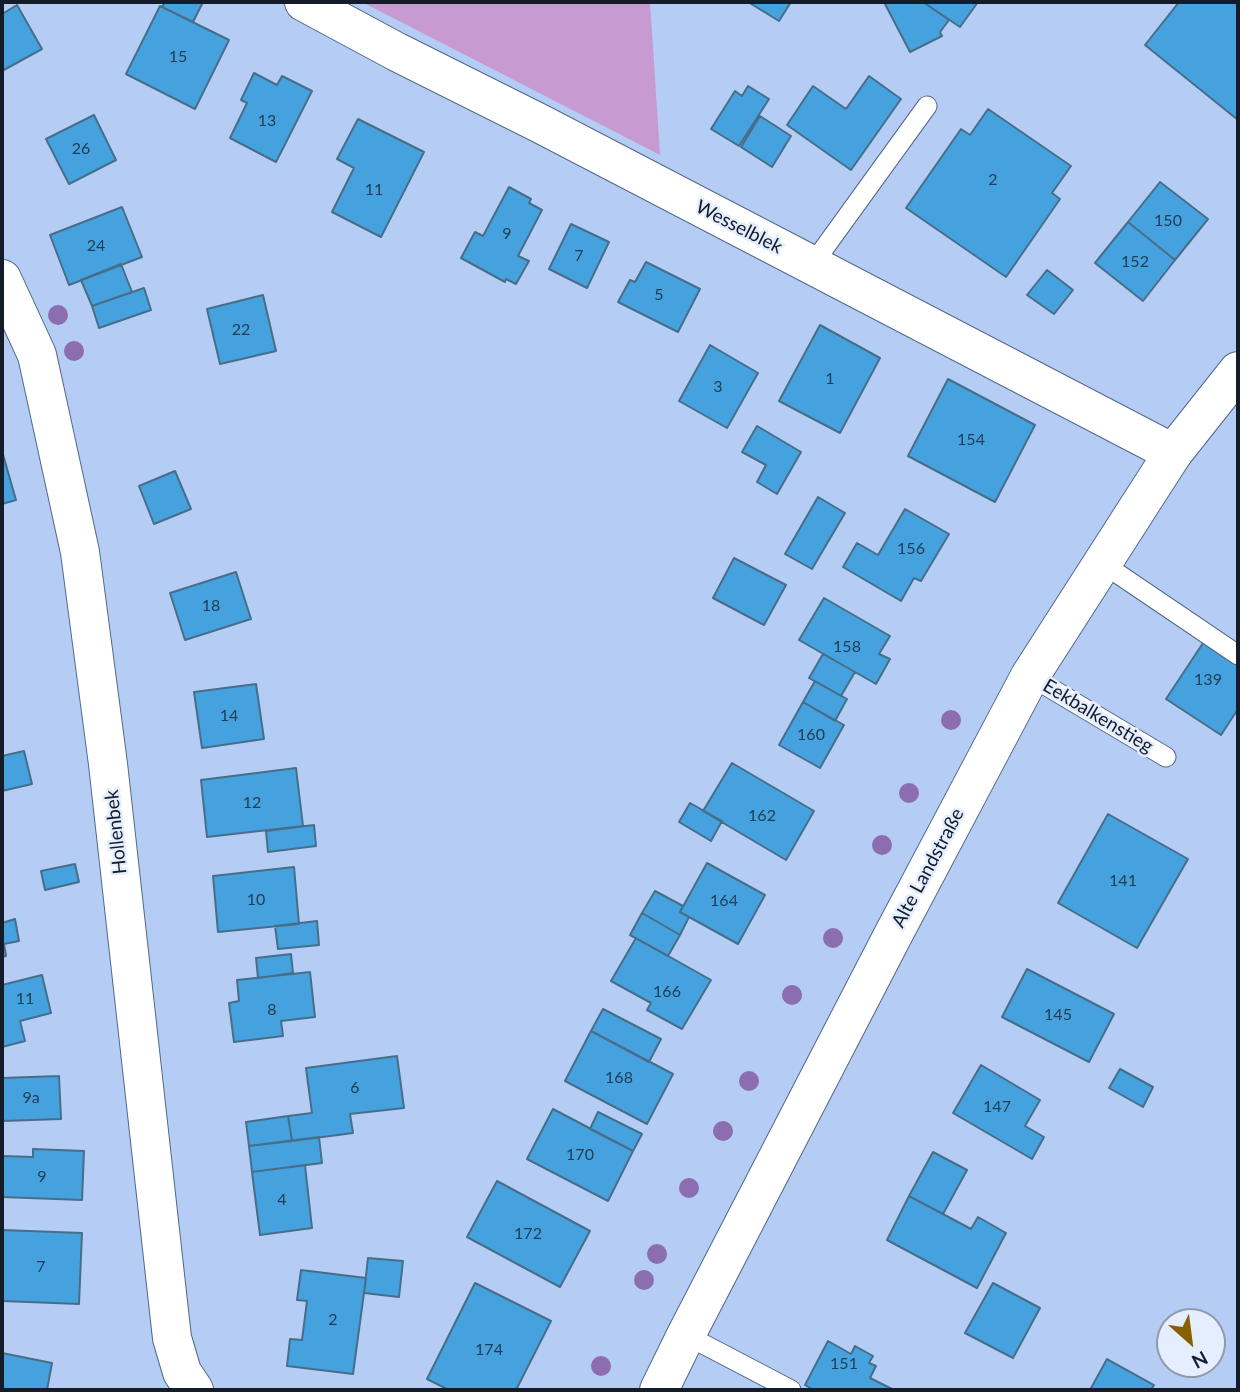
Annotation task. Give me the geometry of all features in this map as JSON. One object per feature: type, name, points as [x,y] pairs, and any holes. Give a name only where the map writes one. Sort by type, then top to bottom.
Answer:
[{"type":"street","name":"Wesselblek","points":[[304,2],[1173,453]]},
{"type":"street","name":"Hollenbek","points":[[2,279],[37,355],[80,552],[108,764],[172,1338],[182,1371],[194,1390]]},
{"type":"street","name":"Alte Landstraße","points":[[659,1390],[893,935],[1030,676],[1173,453],[1238,371]]},
{"type":"lane","points":[[812,265],[927,106]]},
{"type":"lane","points":[[1102,564],[1238,655]]},
{"type":"lane","name":"Eekbalkenstieg","points":[[1030,676],[1166,757]]},
{"type":"lane","points":[[686,1335],[791,1390]]},
{"type":"shaded area","points":[[362,2],[650,2],[660,155]]},
{"type":"building","points":[[165,2],[203,2],[193,22],[162,7]]},
{"type":"building","points":[[748,2],[791,2],[779,21]]},
{"type":"building","points":[[884,2],[923,2],[949,20],[940,32],[942,36],[910,52]]},
{"type":"building","points":[[923,2],[978,2],[960,27]]},
{"type":"building","points":[[1179,2],[1238,2],[1238,120],[1145,45]]},
{"type":"building","points":[[17,5],[42,49],[2,71],[2,14]]},
{"type":"building","points":[[160,6],[229,40],[195,109],[126,74]]},
{"type":"building","points":[[254,73],[277,85],[282,76],[312,91],[276,162],[230,138],[247,103],[241,100]]},
{"type":"building","points":[[869,76],[901,99],[851,170],[787,125],[813,86],[846,109]]},
{"type":"building","points":[[748,86],[769,99],[739,146],[711,129],[735,91],[742,96]]},
{"type":"building","points":[[988,109],[1071,166],[1052,193],[1060,199],[1006,277],[906,208],[961,129],[970,135]]},
{"type":"building","points":[[94,115],[116,160],[69,184],[46,139]]},
{"type":"building","points":[[760,116],[791,136],[772,167],[741,147]]},
{"type":"building","points":[[358,119],[424,152],[381,237],[332,212],[354,168],[337,159]]},
{"type":"building","points":[[1160,182],[1208,219],[1175,260],[1128,222]]},
{"type":"building","points":[[509,187],[531,199],[529,203],[542,210],[518,256],[529,261],[516,284],[506,279],[505,282],[461,258],[475,232],[483,236]]},
{"type":"building","points":[[122,207],[142,257],[69,285],[50,235]]},
{"type":"building","points":[[1128,222],[1175,260],[1143,301],[1095,263]]},
{"type":"building","points":[[571,224],[609,242],[587,288],[549,269]]},
{"type":"building","points":[[646,262],[700,289],[678,332],[618,302],[630,280],[635,282]]},
{"type":"building","points":[[121,264],[132,292],[92,306],[81,280]]},
{"type":"building","points":[[1047,270],[1073,290],[1054,314],[1027,295]]},
{"type":"building","points":[[144,288],[151,310],[99,328],[92,306]]},
{"type":"building","points":[[263,295],[276,351],[220,364],[207,309]]},
{"type":"building","points":[[820,325],[880,358],[840,433],[779,401]]},
{"type":"building","points":[[710,345],[758,373],[727,428],[679,401]]},
{"type":"building","points":[[948,379],[1035,425],[995,502],[908,456]]},
{"type":"building","points":[[757,426],[801,452],[777,494],[757,482],[766,465],[742,452]]},
{"type":"building","points":[[2,451],[16,500],[2,504]]},
{"type":"building","points":[[175,471],[191,509],[154,524],[139,486]]},
{"type":"building","points":[[818,497],[845,513],[812,569],[785,554]]},
{"type":"building","points":[[905,509],[949,534],[921,581],[914,578],[901,601],[843,567],[857,543],[878,555]]},
{"type":"building","points":[[734,558],[786,585],[764,625],[713,598]]},
{"type":"building","points":[[236,572],[251,619],[185,640],[170,593]]},
{"type":"building","points":[[824,598],[890,636],[879,654],[890,659],[876,684],[799,640]]},
{"type":"building","points":[[1205,640],[1238,662],[1238,709],[1221,735],[1166,699]]},
{"type":"building","points":[[823,654],[855,672],[841,696],[809,678]]},
{"type":"building","points":[[815,681],[847,699],[835,721],[803,702]]},
{"type":"building","points":[[256,684],[264,739],[202,748],[194,692]]},
{"type":"building","points":[[803,702],[844,725],[820,768],[779,745]]},
{"type":"building","points":[[24,751],[32,784],[2,791],[2,756]]},
{"type":"building","points":[[732,763],[814,811],[786,860],[703,811]]},
{"type":"building","points":[[296,768],[303,826],[207,837],[201,780]]},
{"type":"building","points":[[690,803],[722,821],[711,841],[679,822]]},
{"type":"building","points":[[1108,814],[1188,859],[1137,948],[1058,903]]},
{"type":"building","points":[[314,825],[316,846],[268,852],[266,831]]},
{"type":"building","points":[[707,863],[765,895],[738,944],[680,912]]},
{"type":"building","points":[[75,864],[79,882],[45,890],[41,871]]},
{"type":"building","points":[[294,867],[299,924],[218,932],[213,876]]},
{"type":"building","points":[[655,891],[683,906],[680,912],[689,917],[680,935],[642,913]]},
{"type":"building","points":[[642,913],[680,935],[668,956],[630,935]]},
{"type":"building","points":[[15,919],[19,941],[4,944],[6,956],[2,957],[2,923]]},
{"type":"building","points":[[317,921],[319,945],[278,949],[275,926]]},
{"type":"building","points":[[636,938],[711,980],[682,1029],[647,1010],[651,1003],[611,981]]},
{"type":"building","points":[[291,954],[293,973],[258,978],[256,958]]},
{"type":"building","points":[[1027,969],[1114,1014],[1089,1062],[1002,1017]]},
{"type":"building","points":[[310,972],[315,1017],[281,1021],[283,1036],[234,1042],[229,1003],[239,1001],[237,980]]},
{"type":"building","points":[[42,975],[51,1013],[20,1021],[25,1041],[2,1047],[2,985]]},
{"type":"building","points":[[603,1009],[661,1039],[649,1062],[591,1031]]},
{"type":"building","points":[[591,1031],[673,1074],[647,1124],[565,1081]]},
{"type":"building","points":[[397,1056],[404,1108],[350,1114],[353,1133],[292,1141],[288,1116],[312,1113],[306,1068]]},
{"type":"building","points":[[981,1065],[1040,1100],[1025,1126],[1044,1137],[1032,1159],[953,1113]]},
{"type":"building","points":[[1120,1069],[1153,1087],[1143,1107],[1109,1088]]},
{"type":"building","points":[[59,1076],[61,1119],[2,1121],[2,1078]]},
{"type":"building","points":[[553,1109],[633,1151],[608,1201],[527,1159]]},
{"type":"building","points":[[598,1112],[642,1134],[633,1151],[590,1129]]},
{"type":"building","points":[[288,1116],[292,1141],[249,1146],[246,1122]]},
{"type":"building","points":[[319,1137],[322,1163],[252,1172],[249,1146]]},
{"type":"building","points":[[33,1149],[84,1151],[82,1200],[2,1197],[2,1156],[33,1157]]},
{"type":"building","points":[[933,1152],[967,1170],[943,1214],[909,1196]]},
{"type":"building","points":[[305,1165],[312,1228],[260,1235],[252,1172]]},
{"type":"building","points":[[497,1181],[590,1231],[560,1287],[467,1237]]},
{"type":"building","points":[[909,1196],[971,1229],[978,1217],[1006,1233],[977,1288],[887,1240]]},
{"type":"building","points":[[2,1230],[82,1233],[79,1304],[2,1301]]},
{"type":"building","points":[[368,1258],[403,1261],[399,1297],[364,1293]]},
{"type":"building","points":[[301,1270],[366,1278],[353,1374],[287,1366],[290,1339],[302,1340],[307,1301],[297,1300]]},
{"type":"building","points":[[475,1283],[551,1321],[516,1390],[449,1390],[427,1379]]},
{"type":"building","points":[[993,1283],[1040,1308],[1013,1358],[965,1333]]},
{"type":"building","points":[[828,1341],[851,1354],[855,1346],[873,1356],[869,1363],[876,1366],[870,1378],[894,1390],[814,1390],[805,1385]]},
{"type":"building","points":[[2,1353],[52,1363],[47,1390],[2,1390]]},
{"type":"building","points":[[1107,1359],[1154,1385],[1151,1390],[1090,1390]]}]
